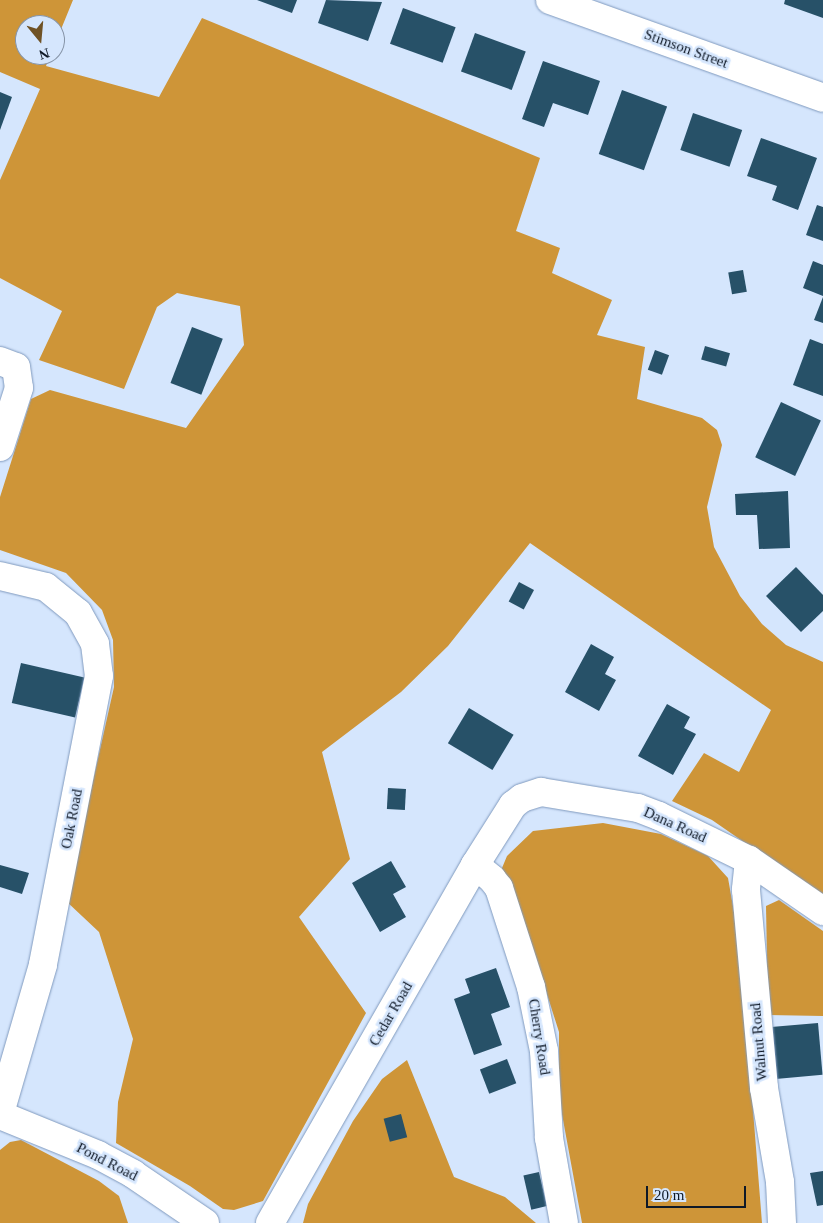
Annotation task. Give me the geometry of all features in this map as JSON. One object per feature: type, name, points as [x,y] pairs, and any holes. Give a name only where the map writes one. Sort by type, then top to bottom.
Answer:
[{"type":"street","name":"Stimson Street","points":[[550,0],[823,98]]},
{"type":"street","points":[[0,361],[16,367],[19,388],[0,448]]},
{"type":"street","name":"Oak Road","points":[[0,576],[46,587],[78,613],[95,644],[99,676],[43,965],[0,1114]]},
{"type":"street","name":"Dana Road","points":[[513,806],[522,798],[541,792],[638,808],[659,816],[749,860],[823,911]]},
{"type":"street","name":"Cedar Road","points":[[270,1223],[475,865],[513,806]]},
{"type":"street","name":"Walnut Road","points":[[749,860],[746,890],[762,1068],[766,1109],[780,1182],[782,1223]]},
{"type":"street","name":"Cherry Road","points":[[475,865],[492,879],[499,888],[531,987],[544,1051],[549,1138],[564,1223]]},
{"type":"street","name":"Pond Road","points":[[0,1114],[89,1151],[133,1174],[205,1223]]},
{"type":"shaded area","points":[[0,0],[73,0],[65,20],[65,15],[15,15],[15,65],[46,65],[159,97],[202,18],[540,158],[516,231],[560,248],[552,273],[612,300],[597,335],[645,347],[637,399],[702,418],[717,430],[722,445],[707,507],[714,547],[740,596],[762,624],[786,645],[823,662],[823,897],[712,820],[672,801],[704,753],[739,772],[771,710],[530,543],[448,646],[401,692],[322,752],[350,859],[299,917],[366,1013],[263,1201],[234,1210],[223,1209],[190,1186],[116,1143],[118,1102],[133,1039],[99,932],[66,901],[114,687],[113,640],[102,610],[66,573],[0,550],[0,497],[31,399],[50,390],[186,428],[244,345],[240,306],[177,293],[157,307],[124,389],[39,360],[62,311],[0,278],[0,180],[40,89],[0,72]]},
{"type":"shaded area","points":[[603,823],[661,834],[708,856],[728,878],[734,912],[746,1022],[762,1223],[582,1223],[559,1098],[559,1032],[531,944],[503,881],[502,868],[507,856],[533,831]]},
{"type":"shaded area","points":[[779,900],[823,931],[823,1016],[768,1015],[766,906]]},
{"type":"shaded area","points":[[407,1060],[454,1177],[505,1197],[536,1223],[303,1223],[308,1204],[353,1121],[382,1079]]},
{"type":"shaded area","points":[[21,1140],[99,1181],[119,1196],[128,1223],[0,1223],[0,1150],[10,1142]]},
{"type":"building","points":[[257,0],[297,0],[292,13]]},
{"type":"building","points":[[326,0],[382,2],[368,41],[318,23]]},
{"type":"building","points":[[785,0],[823,0],[823,18],[784,4]]},
{"type":"building","points":[[403,8],[456,27],[443,63],[390,44]]},
{"type":"building","points":[[475,33],[526,51],[512,90],[461,72]]},
{"type":"building","points":[[543,61],[600,81],[588,115],[553,103],[544,127],[522,119]]},
{"type":"building","points":[[622,90],[667,106],[644,170],[599,154]]},
{"type":"building","points":[[0,92],[12,97],[0,130]]},
{"type":"building","points":[[693,113],[742,130],[729,167],[680,150]]},
{"type":"building","points":[[761,138],[817,158],[798,210],[772,200],[777,186],[747,176]]},
{"type":"building","points":[[817,205],[823,207],[823,241],[806,235]]},
{"type":"building","points":[[813,261],[823,265],[823,296],[803,288]]},
{"type":"building","points":[[743,270],[747,292],[732,294],[728,273]]},
{"type":"building","points":[[823,297],[823,323],[814,320]]},
{"type":"building","points":[[192,327],[223,339],[201,395],[170,383]]},
{"type":"building","points":[[810,339],[823,344],[823,396],[793,385]]},
{"type":"building","points":[[705,346],[730,353],[726,367],[701,359]]},
{"type":"building","points":[[655,350],[669,355],[662,375],[648,370]]},
{"type":"building","points":[[781,402],[821,421],[795,476],[755,457]]},
{"type":"building","points":[[788,491],[790,548],[759,549],[757,515],[736,515],[735,494]]},
{"type":"building","points":[[796,567],[823,595],[823,611],[801,632],[766,596]]},
{"type":"building","points":[[519,582],[534,590],[524,609],[509,601]]},
{"type":"building","points":[[591,644],[614,657],[605,674],[616,680],[599,711],[565,692]]},
{"type":"building","points":[[21,663],[84,678],[75,718],[12,703]]},
{"type":"building","points":[[667,704],[690,717],[684,728],[696,734],[673,775],[638,756]]},
{"type":"building","points":[[469,708],[514,735],[492,770],[448,743]]},
{"type":"building","points":[[388,788],[406,789],[405,810],[387,809]]},
{"type":"building","points":[[391,861],[406,887],[393,894],[406,917],[380,932],[352,883]]},
{"type":"building","points":[[0,865],[29,873],[22,894],[0,887]]},
{"type":"building","points":[[496,968],[510,1007],[491,1014],[502,1045],[474,1055],[454,999],[470,993],[465,979]]},
{"type":"building","points":[[818,1023],[823,1075],[776,1079],[771,1027]]},
{"type":"building","points":[[507,1059],[516,1083],[489,1094],[480,1069]]},
{"type":"building","points":[[401,1114],[407,1137],[390,1142],[384,1119]]},
{"type":"building","points":[[823,1171],[823,1205],[817,1206],[810,1173]]},
{"type":"building","points":[[539,1172],[547,1206],[531,1210],[523,1176]]}]
